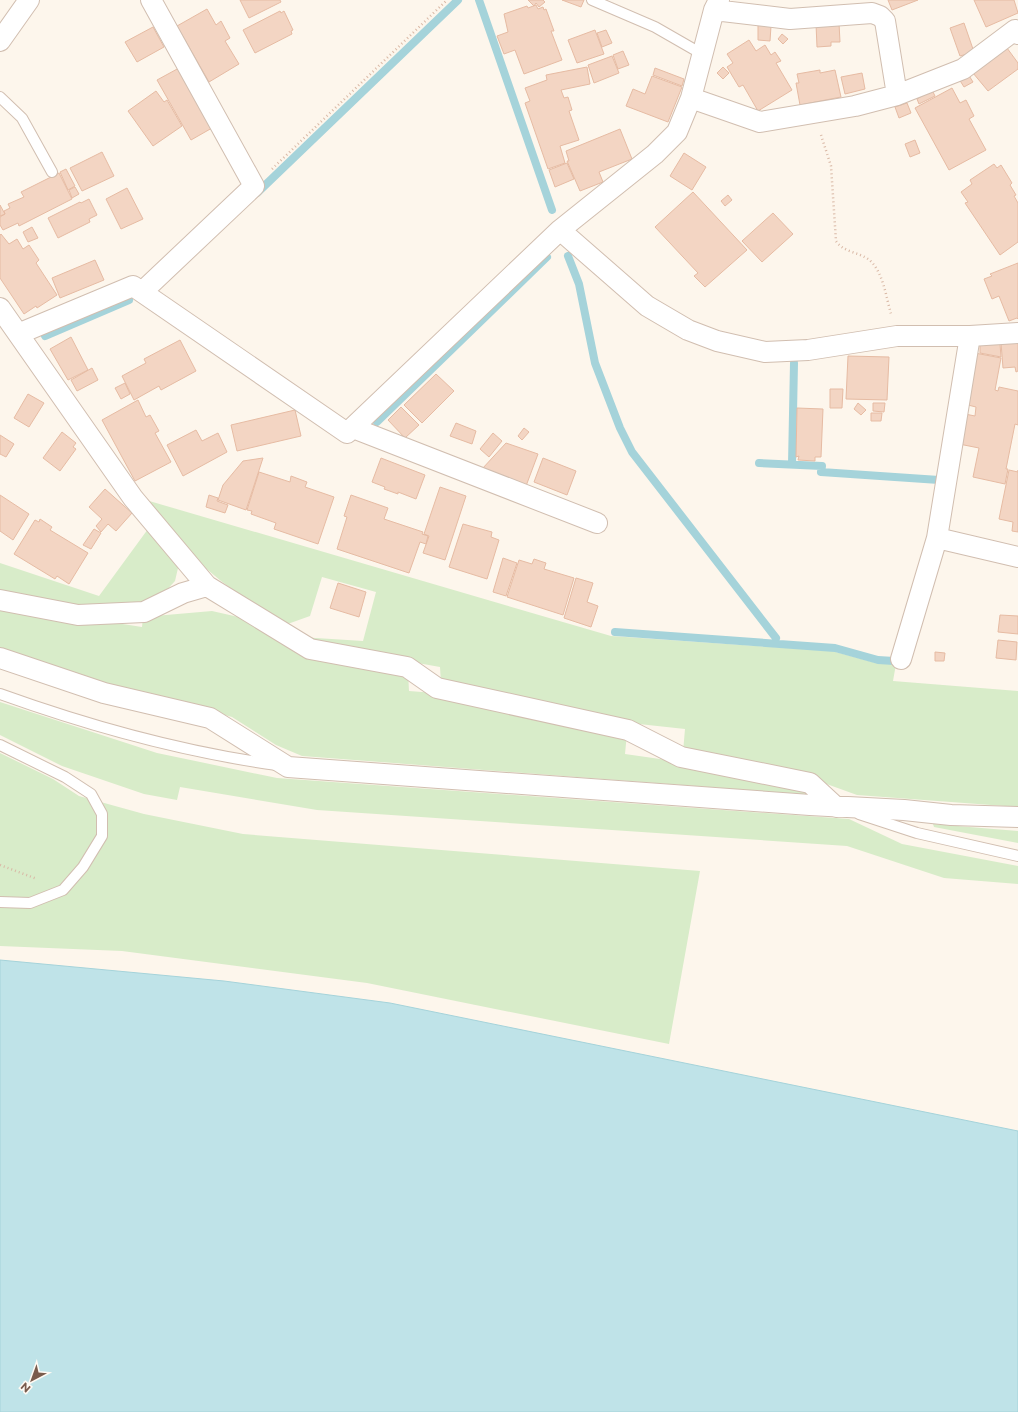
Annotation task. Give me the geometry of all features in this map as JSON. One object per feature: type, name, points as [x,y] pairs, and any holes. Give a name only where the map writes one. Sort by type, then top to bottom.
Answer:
[{"type":"street","points":[[0,41],[29,0]]},
{"type":"street","points":[[142,292],[254,186],[151,0]]},
{"type":"street","points":[[18,334],[133,286],[347,433],[560,230],[655,154],[677,132],[691,98],[716,5],[790,19],[872,13],[880,16],[885,21],[897,95]]},
{"type":"street","points":[[691,98],[760,122],[855,106],[897,95],[963,69],[1015,30],[1018,34]]},
{"type":"street","points":[[560,230],[647,306],[688,330],[717,342],[765,352],[808,350],[897,336],[970,336],[1018,333]]},
{"type":"street","points":[[0,309],[132,498],[206,586],[310,649],[407,667],[437,688],[628,730],[681,757],[810,783],[836,807]]},
{"type":"street","points":[[900,659],[937,538],[970,336]]},
{"type":"street","points":[[353,428],[596,523]]},
{"type":"street","points":[[937,538],[1018,558]]},
{"type":"street","points":[[0,600],[78,615],[144,612],[183,592],[206,586]]},
{"type":"street","points":[[0,658],[104,693],[210,718],[288,767],[836,807],[904,810],[951,815],[1018,817]]},
{"type":"lane","points":[[592,0],[655,27],[702,54]]},
{"type":"lane","points":[[0,97],[22,118],[52,172]]},
{"type":"lane","points":[[0,694],[39,708],[162,744],[248,761],[288,767]]},
{"type":"lane","points":[[0,745],[66,777],[91,794],[102,814],[102,836],[83,867],[62,890],[30,903],[0,902]]},
{"type":"lane","points":[[836,807],[917,833],[1018,856]]},
{"type":"path","points":[[254,186],[447,0]]},
{"type":"path","points":[[814,113],[832,166],[836,242],[839,247],[869,260],[877,269],[897,336]]},
{"type":"path","points":[[0,865],[39,880]]},
{"type":"green space","points":[[139,498],[611,636],[832,651],[876,663],[896,664],[893,681],[1018,691],[1018,807],[857,795],[810,778],[683,752],[685,729],[602,720],[441,683],[440,667],[311,644],[300,637],[363,641],[376,592],[322,577],[310,616],[282,626],[221,581],[184,550]]},
{"type":"green space","points":[[148,529],[172,555],[178,568],[175,581],[163,594],[143,606],[75,610],[0,597],[0,563],[99,596]]},
{"type":"green space","points":[[0,605],[142,627],[143,617],[212,611],[260,622],[408,672],[409,691],[435,693],[627,733],[625,754],[681,762],[805,788],[812,795],[302,756],[276,745],[232,717],[84,677],[0,650]]},
{"type":"green space","points":[[0,702],[157,753],[277,778],[849,819],[902,844],[1018,866],[1018,884],[944,878],[847,846],[317,810],[180,787],[177,800],[144,794],[62,766],[0,735]]},
{"type":"green space","points":[[0,753],[53,779],[79,796],[144,814],[243,834],[700,871],[669,1044],[367,983],[122,951],[0,946]]},
{"type":"green space","points":[[933,824],[1018,831],[1018,843],[934,827]]},
{"type":"water","points":[[0,960],[224,981],[390,1003],[1018,1131],[1018,1412],[0,1412]]},
{"type":"building","points":[[240,0],[280,0],[281,2],[249,18]]},
{"type":"building","points":[[528,0],[543,0],[545,2],[539,7],[536,3],[534,6]]},
{"type":"building","points":[[562,0],[584,0],[581,7]]},
{"type":"building","points":[[888,0],[918,0],[892,10]]},
{"type":"building","points":[[974,0],[1014,0],[1018,13],[986,27]]},
{"type":"building","points":[[536,5],[538,9],[543,7],[544,10],[546,9],[554,31],[551,31],[562,60],[524,74],[515,50],[504,54],[497,36],[508,32],[504,14],[527,6],[528,8]]},
{"type":"building","points":[[207,9],[216,25],[221,21],[230,38],[225,41],[239,64],[209,82],[177,26]]},
{"type":"building","points":[[280,11],[281,13],[284,11],[293,30],[291,31],[292,34],[255,53],[243,30]]},
{"type":"building","points":[[839,23],[840,42],[831,42],[831,46],[817,47],[816,24]]},
{"type":"building","points":[[964,23],[974,52],[960,56],[950,28]]},
{"type":"building","points":[[758,25],[771,26],[770,41],[758,40]]},
{"type":"building","points":[[153,27],[164,47],[137,62],[125,42]]},
{"type":"building","points":[[595,30],[604,54],[577,63],[568,40]]},
{"type":"building","points":[[606,30],[612,43],[602,47],[597,33]]},
{"type":"building","points":[[782,34],[788,39],[783,44],[778,39]]},
{"type":"building","points":[[749,40],[756,51],[765,45],[771,55],[775,52],[781,61],[776,63],[792,90],[758,111],[743,85],[739,87],[727,67],[733,63],[727,54]]},
{"type":"building","points":[[1007,48],[1018,63],[1018,69],[988,91],[973,73]]},
{"type":"building","points":[[623,51],[629,65],[618,69],[613,55]]},
{"type":"building","points":[[612,56],[619,73],[594,83],[588,65]]},
{"type":"building","points":[[587,67],[590,84],[561,90],[564,98],[568,97],[572,110],[569,111],[579,140],[560,146],[565,163],[548,169],[525,103],[530,101],[525,88],[547,80],[546,75]]},
{"type":"building","points":[[723,67],[729,73],[723,79],[717,73]]},
{"type":"building","points":[[179,68],[212,128],[191,140],[157,80]]},
{"type":"building","points":[[655,68],[684,79],[682,86],[653,75]]},
{"type":"building","points":[[820,70],[820,73],[835,70],[841,97],[800,105],[796,83],[799,83],[797,74]]},
{"type":"building","points":[[862,73],[865,89],[845,94],[841,77]]},
{"type":"building","points":[[968,74],[973,82],[964,87],[959,79]]},
{"type":"building","points":[[652,76],[682,87],[668,122],[626,106],[633,89],[645,94]]},
{"type":"building","points":[[952,88],[960,103],[966,100],[974,116],[969,119],[986,150],[949,170],[915,108]]},
{"type":"building","points":[[932,90],[935,96],[919,104],[917,99]]},
{"type":"building","points":[[156,91],[164,102],[167,100],[182,126],[153,146],[128,111]]},
{"type":"building","points":[[907,103],[911,113],[899,118],[895,107]]},
{"type":"building","points":[[620,129],[632,159],[599,172],[603,182],[580,191],[567,161],[569,161],[566,151]]},
{"type":"building","points":[[915,140],[920,153],[910,157],[905,144]]},
{"type":"building","points":[[102,152],[114,176],[82,191],[70,168]]},
{"type":"building","points":[[684,153],[706,167],[692,190],[670,176]]},
{"type":"building","points":[[567,163],[574,179],[555,187],[549,170]]},
{"type":"building","points":[[994,164],[997,168],[1001,165],[1012,183],[1010,185],[1016,195],[1014,196],[1018,203],[1018,242],[1000,255],[965,203],[968,202],[961,192],[972,184],[970,180]]},
{"type":"building","points":[[66,169],[75,186],[68,190],[60,172]]},
{"type":"building","points":[[59,173],[72,199],[19,226],[18,223],[3,230],[0,225],[0,217],[5,214],[4,211],[10,208],[8,204],[24,197],[21,192]]},
{"type":"building","points":[[75,187],[79,194],[72,198],[69,190]]},
{"type":"building","points":[[127,188],[143,219],[121,229],[106,199]]},
{"type":"building","points":[[693,192],[747,250],[705,287],[694,276],[698,273],[655,227]]},
{"type":"building","points":[[728,195],[732,200],[725,206],[721,201]]},
{"type":"building","points":[[89,199],[97,215],[89,219],[90,222],[58,238],[48,218]]},
{"type":"building","points":[[0,205],[5,214],[0,216]]},
{"type":"building","points":[[773,213],[793,234],[762,262],[742,241]]},
{"type":"building","points":[[32,227],[38,238],[28,242],[23,232]]},
{"type":"building","points":[[1,234],[9,244],[17,239],[23,249],[29,245],[39,260],[36,263],[57,295],[37,308],[36,306],[24,314],[0,278]]},
{"type":"building","points":[[95,260],[104,280],[60,298],[52,278]]},
{"type":"building","points":[[1018,263],[1018,319],[1009,321],[999,296],[992,299],[984,279],[992,276],[990,274]]},
{"type":"building","points":[[71,337],[88,370],[68,380],[50,349]]},
{"type":"building","points":[[180,340],[196,371],[161,390],[159,386],[134,400],[122,376],[146,363],[144,359]]},
{"type":"building","points":[[1018,341],[1018,371],[1016,372],[1015,367],[1003,368],[1001,343]]},
{"type":"building","points":[[1000,344],[1001,357],[980,353],[980,345]]},
{"type":"building","points":[[975,353],[1001,358],[995,390],[998,391],[999,387],[1018,391],[1018,425],[1015,424],[1006,469],[1008,469],[1005,484],[973,477],[979,448],[959,444],[965,414],[975,416],[976,407],[964,404]]},
{"type":"building","points":[[848,356],[889,357],[887,400],[846,399]]},
{"type":"building","points":[[92,368],[98,380],[77,391],[71,380]]},
{"type":"building","points":[[436,374],[454,391],[422,423],[404,405]]},
{"type":"building","points":[[125,383],[130,394],[121,399],[115,388]]},
{"type":"building","points":[[830,389],[843,389],[842,408],[830,408]]},
{"type":"building","points":[[28,394],[44,403],[29,427],[14,418]]},
{"type":"building","points":[[138,400],[146,417],[150,415],[159,431],[155,433],[171,462],[135,481],[102,420]]},
{"type":"building","points":[[858,403],[866,410],[861,415],[854,409]]},
{"type":"building","points":[[873,403],[885,403],[884,412],[873,411]]},
{"type":"building","points":[[401,407],[419,425],[405,438],[388,420]]},
{"type":"building","points":[[797,408],[823,409],[821,457],[815,457],[815,461],[798,460],[799,456],[796,457]]},
{"type":"building","points":[[295,410],[301,436],[237,451],[231,425]]},
{"type":"building","points":[[871,413],[882,413],[881,421],[871,421]]},
{"type":"building","points":[[456,423],[476,431],[472,444],[450,436]]},
{"type":"building","points":[[524,428],[529,432],[522,440],[518,436]]},
{"type":"building","points":[[196,430],[202,441],[218,433],[227,452],[183,476],[167,445]]},
{"type":"building","points":[[62,432],[76,443],[73,447],[76,449],[60,471],[43,458]]},
{"type":"building","points":[[493,433],[502,441],[489,457],[480,449]]},
{"type":"building","points":[[0,435],[14,444],[6,457],[0,454]]},
{"type":"building","points":[[506,443],[538,454],[526,486],[482,469]]},
{"type":"building","points":[[263,458],[246,510],[218,500],[223,485],[243,461]]},
{"type":"building","points":[[381,458],[425,475],[416,499],[398,492],[398,494],[384,489],[385,487],[372,482]]},
{"type":"building","points":[[543,458],[576,471],[567,495],[534,482]]},
{"type":"building","points":[[1009,470],[1018,472],[1018,532],[1012,531],[1013,522],[999,519]]},
{"type":"building","points":[[259,472],[290,482],[291,476],[307,482],[305,487],[334,497],[318,544],[274,529],[276,523],[251,514],[252,511],[247,510]]},
{"type":"building","points":[[440,487],[466,496],[445,560],[423,553],[429,536],[424,534]]},
{"type":"building","points":[[105,489],[132,513],[116,531],[108,524],[101,532],[96,526],[102,519],[89,507]]},
{"type":"building","points":[[0,495],[29,514],[13,540],[0,531]]},
{"type":"building","points":[[209,495],[218,498],[217,501],[228,505],[225,513],[206,507]]},
{"type":"building","points":[[351,495],[388,508],[384,519],[423,532],[422,534],[428,536],[426,544],[420,542],[409,573],[337,549],[347,517],[344,516]]},
{"type":"building","points":[[40,519],[52,527],[50,530],[88,553],[69,584],[57,576],[55,579],[14,554],[35,520],[39,522]]},
{"type":"building","points":[[463,524],[492,532],[491,537],[499,540],[487,579],[449,567]]},
{"type":"building","points":[[94,529],[101,533],[91,549],[83,545]]},
{"type":"building","points":[[503,558],[517,563],[506,596],[493,592]]},
{"type":"building","points":[[534,559],[546,563],[544,569],[574,578],[563,615],[507,597],[519,560],[532,564]]},
{"type":"building","points":[[576,578],[593,583],[587,602],[598,606],[591,627],[564,618]]},
{"type":"building","points":[[338,583],[366,592],[359,617],[330,608]]},
{"type":"building","points":[[1000,615],[1018,616],[1018,634],[998,632]]},
{"type":"building","points":[[998,640],[1017,642],[1016,660],[996,658]]},
{"type":"building","points":[[935,652],[945,653],[944,661],[935,661]]},
{"type":"waterway","points":[[257,193],[458,0]]},
{"type":"waterway","points":[[479,0],[552,210]]},
{"type":"waterway","points":[[568,256],[579,284],[595,363],[620,428],[632,452],[776,638]]},
{"type":"waterway","points":[[377,422],[547,257]]},
{"type":"waterway","points":[[45,336],[129,300]]},
{"type":"waterway","points":[[792,464],[794,363]]},
{"type":"waterway","points":[[759,463],[822,466],[821,472],[939,480]]},
{"type":"waterway","points":[[615,632],[835,648],[878,660],[894,661]]}]
